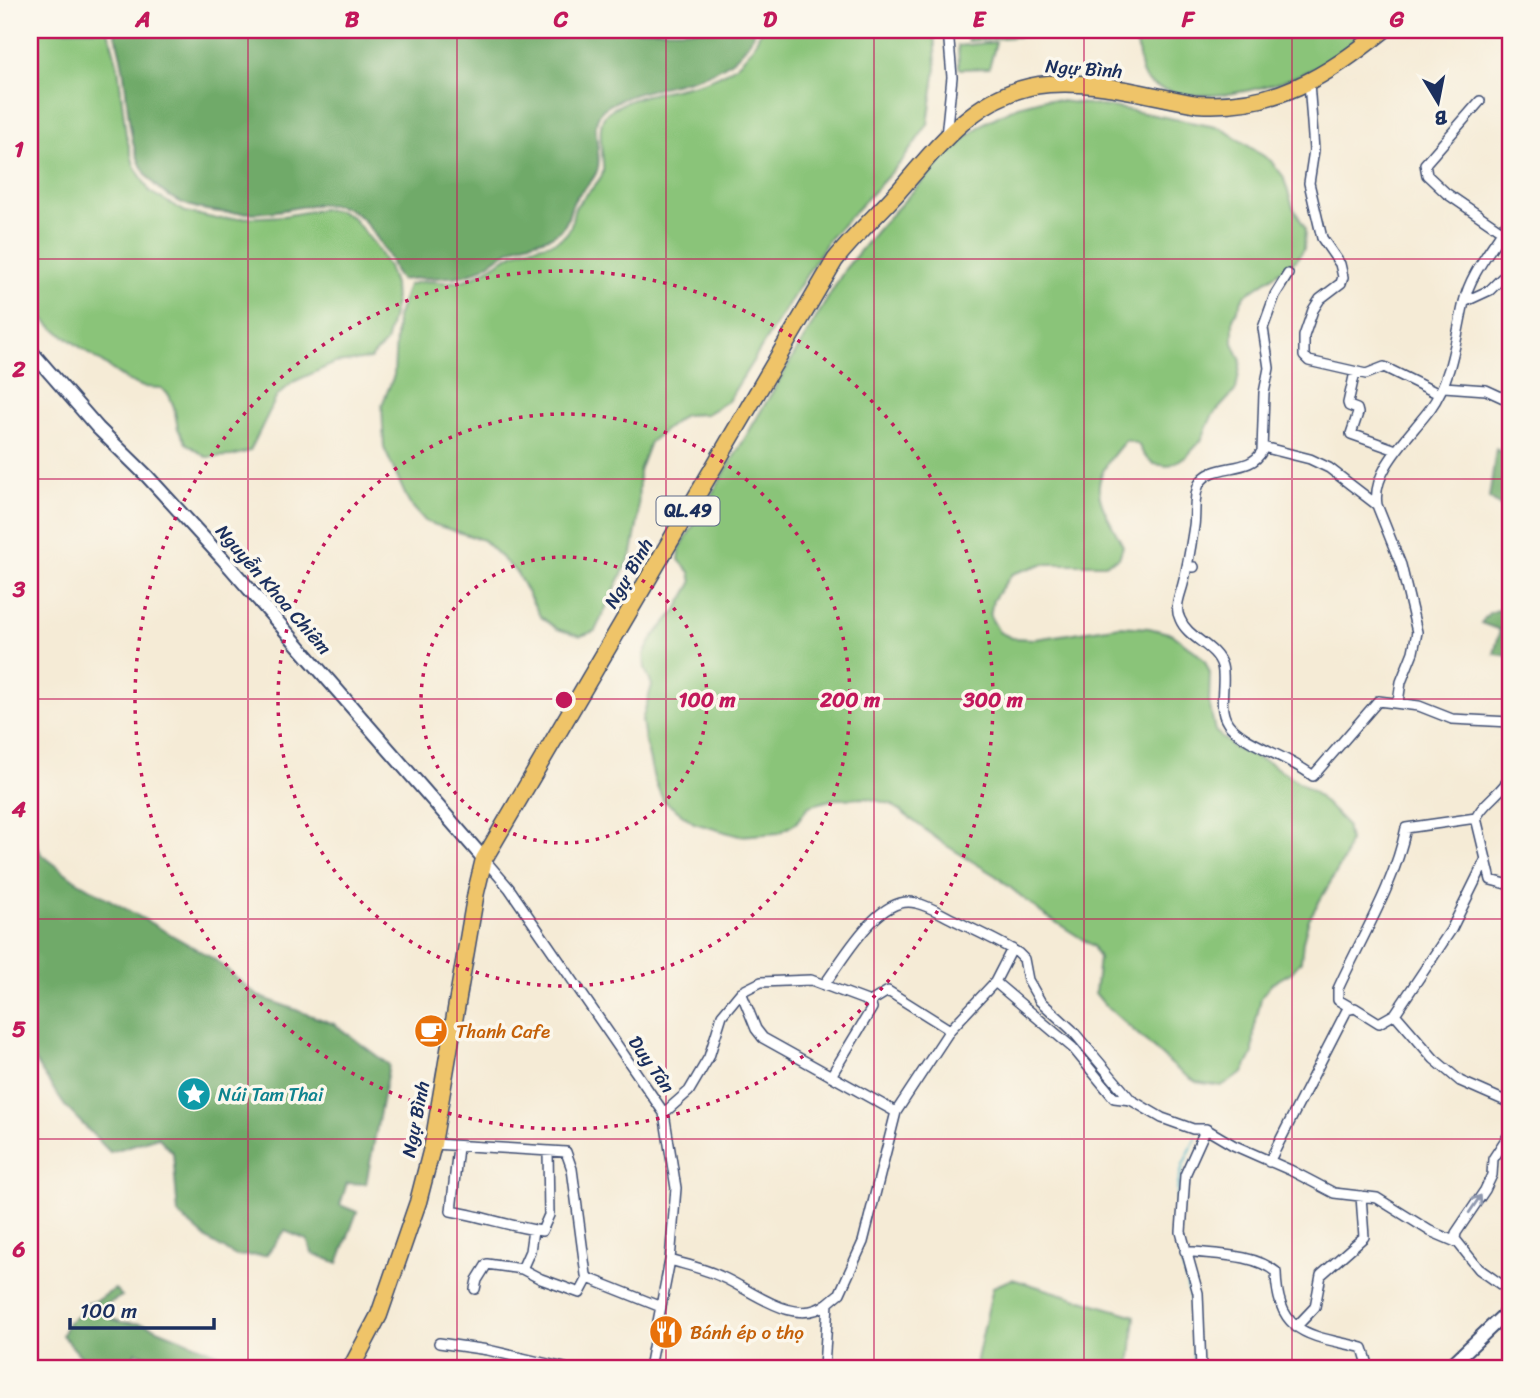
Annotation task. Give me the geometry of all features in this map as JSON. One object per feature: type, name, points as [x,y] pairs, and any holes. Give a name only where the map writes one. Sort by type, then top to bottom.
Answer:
[{"type":"highway","name":"Ngự Bình","points":[[351,1368],[379,1315],[418,1202],[433,1144],[484,859],[835,260],[856,233],[894,196],[946,136],[1002,95],[1029,86],[1051,83],[1098,86],[1197,104],[1214,105],[1267,98],[1309,82],[1349,58],[1384,30]]},
{"type":"street","points":[[946,136],[953,78],[948,30]]},
{"type":"street","points":[[1309,82],[1314,150],[1309,183],[1322,238],[1340,264],[1343,277],[1341,283],[1320,299],[1313,310],[1304,336],[1304,356],[1309,361],[1368,374],[1384,367],[1442,391],[1486,390],[1510,401]]},
{"type":"street","points":[[1480,101],[1425,164],[1427,175],[1446,193],[1503,232]]},
{"type":"street","points":[[1398,702],[1401,682],[1413,652],[1417,632],[1401,565],[1375,495],[1382,474],[1396,450],[1442,391],[1467,286],[1510,218]]},
{"type":"street","points":[[1288,274],[1275,295],[1265,321],[1263,335],[1269,368],[1264,393],[1265,447],[1252,463],[1212,474],[1200,484],[1194,504],[1190,566],[1178,598],[1178,616],[1190,633],[1219,659],[1223,672],[1222,700],[1240,735],[1316,773],[1378,701],[1419,706],[1452,719],[1510,722],[1510,766]]},
{"type":"street","points":[[1464,302],[1490,290],[1510,274]]},
{"type":"street","name":"Nguyễn Khoa Chiêm","points":[[30,351],[98,428],[223,559],[484,859]]},
{"type":"street","points":[[1355,372],[1348,403],[1349,407],[1357,409],[1359,413],[1351,434],[1396,450]]},
{"type":"street","points":[[1265,447],[1310,459],[1329,468],[1377,505]]},
{"type":"street","points":[[1510,776],[1504,788],[1480,810],[1476,818],[1491,880],[1510,886]]},
{"type":"street","points":[[1476,818],[1406,828],[1405,842],[1392,879],[1338,989],[1338,1000],[1379,1023],[1395,1014],[1451,930],[1485,861]]},
{"type":"street","name":"Duy Tân","points":[[484,859],[509,888],[664,1113],[676,1188],[670,1260],[649,1368]]},
{"type":"street","points":[[824,985],[880,913],[903,902],[917,903],[932,909],[1012,949],[1024,959],[1028,980],[1040,1001],[1072,1030],[1131,1100],[1162,1118],[1204,1130],[1334,1194],[1377,1198],[1430,1231],[1456,1242],[1479,1269],[1510,1291]]},
{"type":"street","points":[[670,1260],[712,1272],[785,1309],[801,1311],[822,1308],[840,1293],[863,1242],[896,1112],[950,1030],[995,982],[1012,949]]},
{"type":"street","points":[[664,1113],[689,1091],[709,1058],[722,1015],[741,992],[761,982],[811,980],[870,1002]]},
{"type":"street","points":[[995,982],[1073,1048],[1114,1098],[1131,1100]]},
{"type":"street","points":[[870,1002],[888,991],[950,1030]]},
{"type":"street","points":[[741,992],[756,1029],[763,1038],[896,1112]]},
{"type":"street","points":[[831,1076],[872,1008],[870,1002]]},
{"type":"street","points":[[1269,1162],[1350,1007]]},
{"type":"street","points":[[1395,1014],[1434,1059],[1460,1081],[1510,1103]]},
{"type":"street","points":[[1201,1368],[1198,1293],[1181,1232],[1185,1175],[1204,1130]]},
{"type":"street","points":[[1456,1242],[1456,1233],[1485,1191],[1492,1175],[1493,1159],[1510,1135]]},
{"type":"street","points":[[433,1144],[566,1152],[572,1170],[586,1275],[661,1307]]},
{"type":"street","points":[[458,1147],[451,1211],[542,1231],[549,1215],[548,1151]]},
{"type":"street","points":[[1296,1327],[1315,1307],[1321,1275],[1364,1237],[1361,1196]]},
{"type":"street","points":[[522,1269],[530,1251],[533,1230]]},
{"type":"street","points":[[1185,1251],[1251,1259],[1268,1265],[1276,1272],[1276,1293],[1288,1320],[1316,1338],[1363,1348],[1369,1368]]},
{"type":"street","points":[[475,1289],[487,1264],[522,1269],[580,1293],[588,1278]]},
{"type":"street","points":[[824,1368],[828,1303]]},
{"type":"street","points":[[1448,1368],[1510,1309]]},
{"type":"street","points":[[439,1343],[488,1350],[565,1368]]},
{"type":"green space","points":[[30,30],[108,30],[118,66],[126,135],[134,165],[150,192],[186,212],[217,219],[283,216],[322,209],[339,211],[352,217],[375,245],[388,267],[394,284],[395,306],[386,343],[370,359],[335,363],[293,382],[277,396],[250,451],[232,456],[206,457],[186,443],[178,429],[169,395],[161,388],[143,387],[127,380],[53,328],[30,305]]},
{"type":"green space","points":[[114,30],[755,30],[744,50],[728,64],[689,80],[624,98],[605,108],[597,120],[596,128],[598,168],[592,181],[574,201],[564,226],[559,231],[544,239],[513,248],[468,274],[401,280],[369,227],[352,211],[342,207],[311,205],[268,212],[231,213],[193,207],[161,191],[139,161],[133,142],[123,69]]},
{"type":"green space","points":[[761,30],[934,30],[936,68],[928,124],[902,161],[829,239],[728,401],[706,414],[684,415],[650,442],[639,471],[638,520],[632,553],[595,631],[581,636],[557,629],[540,616],[517,573],[483,540],[426,522],[409,503],[384,448],[382,405],[394,375],[397,318],[408,285],[453,282],[469,278],[519,251],[561,239],[571,227],[575,208],[602,176],[601,131],[604,116],[629,101],[714,78],[733,68],[749,52]]},
{"type":"green space","points":[[967,30],[1036,30],[1036,35],[968,41]]},
{"type":"green space","points":[[1128,30],[1362,30],[1355,41],[1336,56],[1296,76],[1248,90],[1198,95],[1175,93],[1150,83],[1143,75],[1138,49]]},
{"type":"green space","points":[[996,42],[989,68],[959,67],[958,46]]},
{"type":"green space","points":[[1045,99],[1118,108],[1221,128],[1271,161],[1283,176],[1293,207],[1305,228],[1304,249],[1295,261],[1244,296],[1233,319],[1233,343],[1241,361],[1236,390],[1212,416],[1201,441],[1186,457],[1168,466],[1154,464],[1144,455],[1138,444],[1126,440],[1104,469],[1099,491],[1101,503],[1123,546],[1119,558],[1105,564],[1042,564],[1012,574],[993,600],[990,616],[999,632],[1012,638],[1035,639],[1120,626],[1149,628],[1172,634],[1205,661],[1210,673],[1209,702],[1215,731],[1234,748],[1269,763],[1314,792],[1346,824],[1349,841],[1344,859],[1309,919],[1301,961],[1292,972],[1271,984],[1261,998],[1254,1030],[1253,1053],[1243,1073],[1221,1086],[1196,1082],[1178,1070],[1104,1004],[1095,993],[1099,958],[1093,946],[1043,914],[996,876],[944,844],[891,804],[866,798],[834,799],[809,806],[796,823],[779,833],[739,836],[694,823],[663,800],[654,779],[645,740],[642,720],[652,685],[645,669],[644,654],[654,636],[676,611],[692,583],[690,572],[679,560],[680,548],[845,269],[954,147],[984,123],[1018,106]]},
{"type":"green space","points":[[1496,449],[1510,457],[1510,513],[1489,498]]},
{"type":"green space","points":[[1510,606],[1510,656],[1494,654],[1500,630],[1481,623],[1489,613]]},
{"type":"green space","points":[[30,824],[41,854],[75,880],[214,959],[258,996],[334,1024],[389,1065],[366,1184],[347,1183],[340,1205],[357,1212],[338,1263],[312,1253],[307,1240],[285,1231],[266,1255],[236,1256],[208,1240],[178,1214],[173,1153],[158,1137],[110,1152],[65,1106],[30,1054]]},
{"type":"green space","points":[[1012,1279],[1135,1316],[1130,1368],[975,1368],[993,1287]]},
{"type":"green space","points":[[115,1289],[122,1296],[104,1306],[107,1317],[121,1322],[145,1324],[220,1354],[216,1368],[183,1368],[135,1352],[132,1366],[91,1368],[62,1335],[68,1322],[80,1314],[81,1306]]},
{"type":"waterway","points":[[1194,1368],[1191,1302],[1175,1231],[1178,1185],[1183,1165],[1196,1138]]},
{"type":"place","name":"Thanh Cafe","points":[[431,1031]]},
{"type":"place","name":"Núi Tam Thai","points":[[194,1094]]},
{"type":"place","name":"Bánh ép o thọ","points":[[666,1332]]}]
